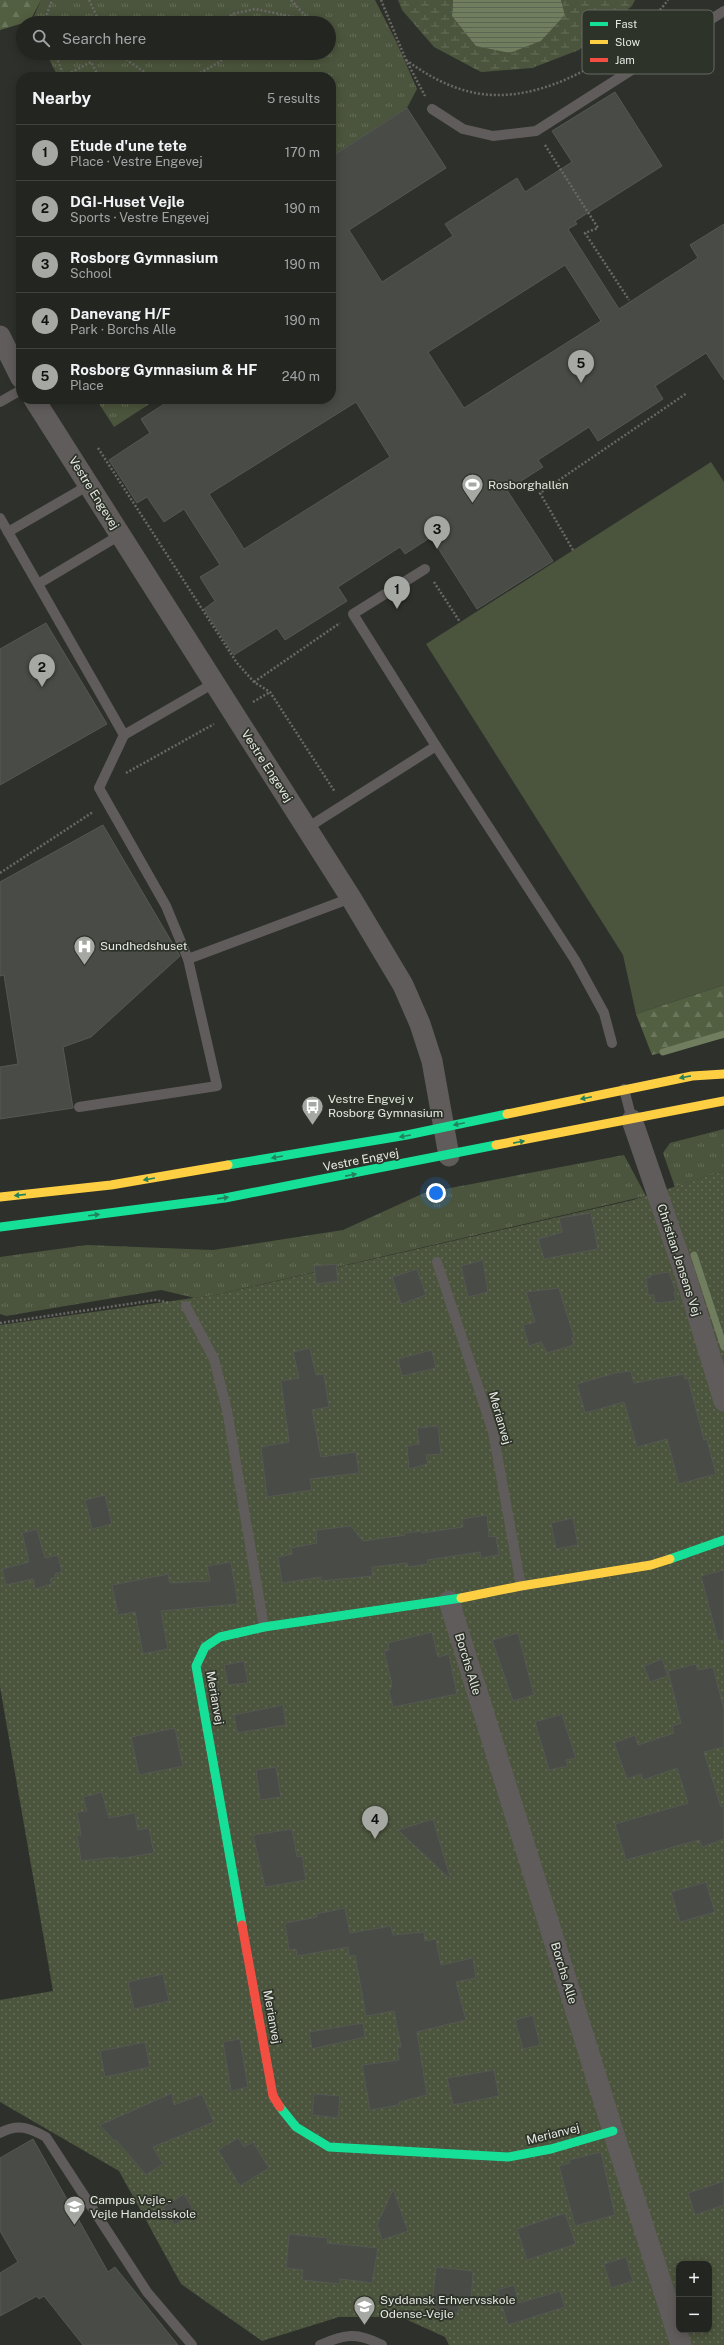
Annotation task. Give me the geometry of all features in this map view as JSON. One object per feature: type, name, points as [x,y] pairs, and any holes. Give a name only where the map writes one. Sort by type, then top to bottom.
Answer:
[{"type":"street","points":[[0,336],[16,368]]},
{"type":"street","name":"Vestre Engevej","points":[[37,404],[351,898],[403,985],[420,1024],[432,1061],[449,1156]]},
{"type":"street","name":"Vestre Engvej","points":[[0,1197],[112,1185],[444,1128],[624,1089],[692,1076],[724,1074]]},
{"type":"street","name":"Vestre Engvej","points":[[0,1227],[226,1198],[449,1156],[724,1101]]},
{"type":"street","name":"Christian Jensens Vej","points":[[632,1120],[686,1278],[724,1402]]},
{"type":"street","name":"Merianvej","points":[[613,2131],[551,2149],[508,2157],[329,2147],[302,2133],[286,2120],[273,2096],[196,1666],[205,1647],[220,1637],[264,1627],[449,1601],[521,1586],[651,1565],[724,1540]]},
{"type":"street","name":"Borchs Alle","points":[[449,1601],[613,2131],[681,2345]]},
{"type":"lane","points":[[714,17],[724,11]]},
{"type":"lane","points":[[432,109],[463,129],[493,136],[536,131],[625,74]]},
{"type":"lane","points":[[0,402],[16,393]]},
{"type":"lane","points":[[8,532],[89,486]]},
{"type":"lane","points":[[0,518],[124,734]]},
{"type":"lane","points":[[38,584],[120,535]]},
{"type":"lane","points":[[425,569],[353,614],[436,746],[575,960],[604,1013],[612,1044]]},
{"type":"lane","points":[[79,1107],[217,1086],[188,959],[166,906],[99,788],[124,734],[214,682]]},
{"type":"lane","points":[[306,828],[436,746]]},
{"type":"lane","points":[[188,959],[351,898]]},
{"type":"lane","points":[[624,1089],[632,1120]]},
{"type":"lane","name":"Merianvej","points":[[437,1262],[493,1432],[521,1586]]},
{"type":"lane","points":[[186,1306],[214,1359],[227,1410],[264,1627]]},
{"type":"lane","points":[[3,2129],[30,2127],[46,2138],[147,2292],[192,2345]]},
{"type":"lane","points":[[320,2345],[342,2335],[366,2337],[382,2345]]},
{"type":"path","points":[[47,16],[52,0]]},
{"type":"path","points":[[89,0],[97,16]]},
{"type":"path","points":[[291,0],[305,16]]},
{"type":"path","points":[[382,0],[406,60],[432,109]]},
{"type":"path","points":[[661,10],[668,0]]},
{"type":"path","points":[[231,16],[232,14],[255,9],[289,16]]},
{"type":"path","points":[[58,60],[62,72]]},
{"type":"path","points":[[127,60],[144,72]]},
{"type":"path","points":[[202,72],[221,60]]},
{"type":"path","points":[[406,60],[444,83],[471,92],[503,96],[531,91],[568,79],[582,71]]},
{"type":"path","points":[[72,72],[91,62],[96,72]]},
{"type":"path","points":[[536,131],[598,228],[585,233],[629,300]]},
{"type":"path","points":[[573,550],[540,494],[687,393]]},
{"type":"path","points":[[98,448],[237,663],[254,682],[270,692],[343,805]]},
{"type":"path","points":[[443,594],[460,622]]},
{"type":"path","points":[[254,682],[353,614]]},
{"type":"path","points":[[99,788],[270,692]]},
{"type":"path","points":[[0,873],[107,802]]},
{"type":"path","points":[[0,1322],[156,1300],[186,1306]]},
{"type":"green space","points":[[0,0],[41,0],[33,16],[16,16],[16,25],[0,30]]},
{"type":"green space","points":[[41,0],[375,0],[396,41],[417,89],[407,108],[336,154],[336,72],[56,72],[50,60],[336,60],[336,16],[34,16]]},
{"type":"green space","points":[[398,0],[453,0],[452,16],[510,53],[541,41],[565,15],[561,0],[635,0],[632,6],[627,10],[582,10],[582,48],[579,50],[532,68],[481,72],[434,47],[402,10]]},
{"type":"green space","points":[[99,404],[149,404],[114,427]]},
{"type":"green space","points":[[711,462],[724,482],[724,985],[636,1014],[623,955],[426,644]]},
{"type":"green space","points":[[724,985],[724,1038],[652,1055],[636,1014]]},
{"type":"green space","points":[[724,1129],[724,1171],[675,1187],[663,1153],[670,1143]]},
{"type":"green space","points":[[624,1155],[646,1196],[215,1295],[195,1298],[161,1290],[6,1316],[0,1314],[0,1257],[87,1245],[213,1250],[343,1230],[424,1193]]},
{"type":"green space","points":[[724,1171],[724,2345],[449,2345],[445,2337],[401,2317],[339,2317],[262,2341],[181,2284],[119,2171],[0,2102],[0,2000],[53,1991],[0,1687],[0,1325],[215,1295],[633,1200]]},
{"type":"shaded area","points":[[453,0],[561,0],[565,15],[541,41],[510,53],[476,46],[452,16]]},
{"type":"building","points":[[615,92],[662,166],[575,221],[577,224],[568,229],[619,309],[698,258],[690,245],[724,224],[724,380],[706,353],[655,386],[663,399],[598,441],[589,427],[538,460],[543,467],[507,490],[553,561],[477,609],[431,537],[405,554],[400,547],[338,587],[347,601],[285,640],[277,628],[234,655],[204,609],[215,601],[200,577],[220,565],[184,509],[164,522],[147,497],[137,503],[109,460],[150,433],[141,419],[164,404],[336,404],[336,154],[407,108],[446,168],[349,230],[382,282],[453,236],[445,224],[517,178],[525,192],[572,162],[552,131]],"holes":[[[565,265],[601,321],[464,408],[428,352]],[[356,402],[390,457],[244,549],[209,494]]]},
{"type":"building","points":[[46,623],[107,724],[0,785],[0,649]]},
{"type":"building","name":"Sundhedshuset","points":[[103,825],[180,956],[91,1037],[63,1047],[73,1108],[0,1119],[0,1067],[18,1064],[4,975],[0,976],[0,882]]},
{"type":"building","points":[[591,1213],[598,1249],[544,1259],[538,1239],[562,1232],[559,1218]]},
{"type":"building","points":[[483,1260],[488,1292],[468,1297],[461,1266]]},
{"type":"building","points":[[336,1264],[338,1281],[316,1284],[314,1266]]},
{"type":"building","points":[[417,1269],[426,1295],[401,1304],[392,1277]]},
{"type":"building","points":[[669,1272],[676,1292],[674,1292],[676,1301],[655,1303],[654,1295],[648,1295],[646,1278],[651,1277],[650,1275]]},
{"type":"building","points":[[559,1288],[574,1337],[572,1338],[574,1345],[547,1353],[541,1342],[529,1346],[523,1325],[535,1322],[526,1292]]},
{"type":"building","points":[[310,1348],[316,1375],[324,1374],[329,1407],[312,1410],[321,1457],[356,1452],[359,1473],[310,1479],[312,1490],[267,1497],[261,1447],[289,1442],[281,1381],[299,1378],[293,1352]]},
{"type":"building","points":[[432,1350],[436,1368],[402,1376],[398,1359]]},
{"type":"building","points":[[631,1371],[634,1383],[684,1374],[685,1379],[688,1378],[704,1440],[707,1439],[716,1474],[679,1484],[667,1439],[637,1447],[624,1402],[585,1413],[577,1384],[615,1373]]},
{"type":"building","points":[[438,1426],[441,1454],[426,1455],[428,1464],[409,1469],[407,1446],[419,1444],[417,1428]]},
{"type":"building","points":[[105,1495],[112,1524],[92,1529],[85,1500]]},
{"type":"building","points":[[487,1515],[489,1537],[496,1536],[499,1555],[481,1558],[480,1552],[427,1560],[428,1564],[408,1567],[407,1563],[372,1567],[373,1576],[321,1581],[321,1577],[282,1583],[278,1557],[292,1554],[291,1548],[317,1543],[316,1530],[351,1526],[363,1541],[405,1535],[405,1533],[422,1531],[422,1533],[463,1527],[462,1519]]},
{"type":"building","points":[[573,1518],[578,1545],[556,1549],[551,1523]]},
{"type":"building","points":[[37,1529],[45,1558],[58,1555],[62,1572],[55,1574],[56,1577],[50,1579],[52,1584],[35,1589],[33,1579],[6,1585],[2,1569],[29,1562],[22,1533]]},
{"type":"building","points":[[231,1562],[238,1604],[161,1611],[168,1649],[143,1654],[135,1612],[118,1615],[112,1585],[168,1574],[170,1583],[210,1581],[207,1566]]},
{"type":"building","points":[[724,1570],[724,1640],[718,1641],[701,1576]]},
{"type":"building","points":[[432,1632],[438,1657],[449,1654],[457,1694],[393,1707],[389,1691],[392,1685],[384,1651],[389,1650],[388,1643]]},
{"type":"building","points":[[518,1633],[534,1695],[513,1701],[492,1640]]},
{"type":"building","points":[[662,1659],[668,1676],[650,1682],[644,1666]]},
{"type":"building","points":[[244,1661],[248,1683],[228,1685],[224,1665]]},
{"type":"building","points":[[696,1664],[698,1670],[713,1667],[724,1709],[724,1747],[704,1752],[721,1807],[724,1806],[724,1839],[702,1847],[699,1840],[626,1860],[615,1824],[688,1803],[677,1768],[643,1780],[641,1774],[627,1779],[614,1743],[635,1735],[638,1745],[674,1733],[672,1726],[681,1723],[668,1671]]},
{"type":"building","points":[[283,1705],[286,1725],[237,1733],[234,1715]]},
{"type":"building","points":[[562,1714],[576,1758],[566,1760],[568,1766],[549,1770],[535,1722]]},
{"type":"building","points":[[175,1728],[183,1766],[139,1775],[131,1737]]},
{"type":"building","points":[[276,1767],[281,1797],[260,1800],[256,1770]]},
{"type":"building","points":[[102,1792],[109,1818],[135,1813],[138,1830],[149,1828],[154,1853],[118,1859],[118,1857],[81,1861],[77,1835],[81,1835],[77,1812],[87,1811],[83,1797]]},
{"type":"building","points":[[433,1819],[451,1880],[398,1830]]},
{"type":"building","points":[[292,1829],[297,1857],[302,1856],[306,1880],[265,1887],[253,1835]]},
{"type":"building","points":[[706,1882],[715,1912],[680,1922],[671,1892]]},
{"type":"building","points":[[345,1908],[350,1933],[391,1926],[393,1935],[424,1932],[425,1941],[436,1939],[441,1965],[473,1958],[476,1978],[456,1982],[466,2020],[417,2032],[427,2095],[399,2102],[399,2105],[370,2110],[362,2065],[399,2060],[397,2047],[401,2047],[394,2011],[366,2016],[355,1955],[349,1956],[348,1947],[297,1956],[296,1949],[289,1950],[285,1923],[317,1917],[316,1914]]},
{"type":"building","points":[[163,1974],[169,2001],[134,2009],[128,1982]]},
{"type":"building","points":[[533,2015],[540,2045],[523,2049],[515,2020]]},
{"type":"building","points":[[363,2023],[365,2037],[312,2049],[309,2032]]},
{"type":"building","points":[[240,2039],[248,2087],[231,2091],[223,2042]]},
{"type":"building","points":[[145,2042],[150,2067],[105,2077],[100,2051]]},
{"type":"building","points":[[494,2070],[499,2096],[453,2105],[447,2078]]},
{"type":"building","points":[[172,2093],[174,2105],[202,2094],[214,2122],[153,2147],[163,2164],[146,2175],[116,2140],[114,2141],[100,2125]]},
{"type":"building","points":[[314,2094],[340,2096],[338,2118],[312,2115]]},
{"type":"building","points":[[238,2138],[244,2147],[253,2142],[269,2168],[240,2186],[218,2150]]},
{"type":"building","points":[[33,2139],[108,2272],[115,2267],[178,2345],[83,2345],[44,2296],[39,2299],[37,2296],[0,2316],[0,2273],[18,2262],[0,2231],[0,2158]]},
{"type":"building","points":[[601,2152],[615,2215],[575,2226],[559,2166],[570,2163],[569,2160]]},
{"type":"building","points":[[724,2181],[724,2205],[695,2215],[688,2193]]},
{"type":"building","points":[[393,2189],[408,2231],[382,2240],[377,2225]]},
{"type":"building","points":[[184,2194],[195,2212],[175,2225],[163,2207]]},
{"type":"building","points":[[565,2213],[576,2244],[527,2260],[517,2229]]},
{"type":"building","points":[[289,2234],[328,2238],[327,2243],[378,2248],[372,2283],[340,2279],[340,2284],[302,2280],[303,2270],[286,2268]]},
{"type":"building","points":[[626,2257],[633,2281],[611,2288],[604,2264]]},
{"type":"building","points":[[436,2267],[473,2271],[471,2303],[460,2301],[458,2313],[439,2311],[432,2305]]},
{"type":"building","points":[[514,2285],[519,2303],[560,2291],[565,2307],[508,2325],[497,2290]]},
{"type":"waterway","points":[[663,1052],[724,1034]]},
{"type":"waterway","points":[[694,1255],[724,1347]]},
{"type":"traffic: fast","points":[[228,1165],[407,1135],[507,1114]]},
{"type":"traffic: fast","points":[[0,1227],[225,1198],[496,1145]]},
{"type":"traffic: fast","points":[[670,1559],[724,1540]]},
{"type":"traffic: fast","points":[[242,1925],[196,1666],[205,1647],[220,1637],[264,1627],[461,1598]]},
{"type":"traffic: fast","points":[[280,2107],[296,2127],[329,2147],[508,2157],[551,2149],[613,2131]]},
{"type":"traffic: slow","points":[[507,1114],[692,1076],[724,1074]]},
{"type":"traffic: slow","points":[[496,1145],[724,1101]]},
{"type":"traffic: slow","points":[[0,1197],[111,1185],[228,1165]]},
{"type":"traffic: slow","points":[[461,1598],[521,1586],[651,1565],[670,1559]]},
{"type":"traffic: jam","points":[[242,1925],[273,2096],[280,2107]]},
{"type":"place","name":"Rosborg Gymnasium & HF","points":[[581,383]]},
{"type":"place","name":"Rosborghallen","points":[[472,504]]},
{"type":"place","name":"Rosborg Gymnasium","points":[[437,549]]},
{"type":"place","name":"Etude d'une tete","points":[[397,609]]},
{"type":"place","name":"DGI-Huset Vejle","points":[[42,687]]},
{"type":"place","name":"Sundhedshuset","points":[[85,966]]},
{"type":"place","name":"Vestre Engvej v Rosborg Gymnasium","points":[[312,1126]]},
{"type":"place","name":"Danevang H/F","points":[[375,1839]]},
{"type":"place","name":"Campus Vejle - Vejle Handelsskole","points":[[75,2226]]},
{"type":"place","name":"Syddansk Erhvervsskole Odense-Vejle","points":[[365,2326]]}]
